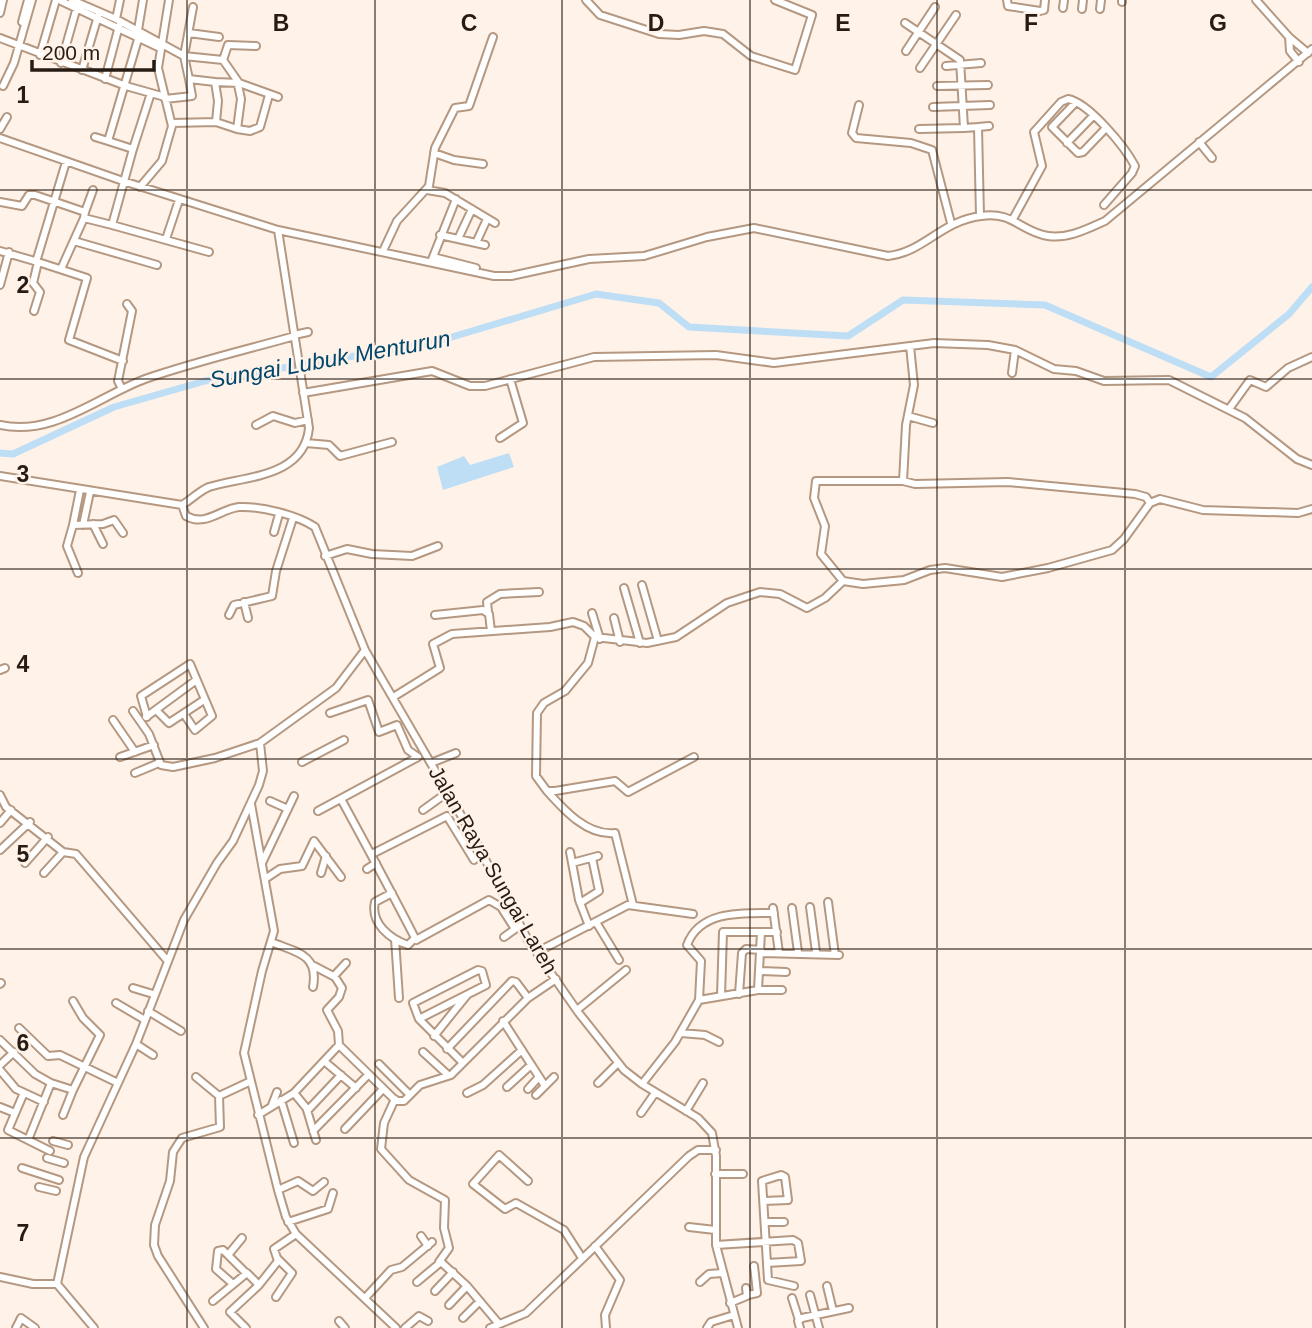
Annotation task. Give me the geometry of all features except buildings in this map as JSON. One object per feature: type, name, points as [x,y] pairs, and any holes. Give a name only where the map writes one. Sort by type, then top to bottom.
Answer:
[{"type":"street","points":[[0,13],[4,0]]},
{"type":"street","points":[[3,86],[30,0]]},
{"type":"street","points":[[40,55],[58,0],[96,12]]},
{"type":"street","points":[[72,0],[184,56],[222,60],[239,84],[241,99],[237,129]]},
{"type":"street","points":[[82,70],[96,12],[96,0]]},
{"type":"street","points":[[104,79],[118,23],[120,0]]},
{"type":"street","points":[[108,141],[126,86],[143,0]]},
{"type":"street","points":[[140,187],[162,161],[172,123],[158,68],[169,0]]},
{"type":"street","points":[[586,0],[600,15],[660,34],[679,36],[704,31],[723,34],[751,56],[794,70],[812,15],[775,0]]},
{"type":"street","points":[[1007,0],[1009,6],[1042,11],[1045,0]]},
{"type":"street","points":[[1026,9],[1027,0]]},
{"type":"street","points":[[1063,8],[1064,0]]},
{"type":"street","points":[[1082,9],[1083,0]]},
{"type":"street","points":[[1100,9],[1101,0]]},
{"type":"street","points":[[432,260],[511,276],[589,259],[644,256],[707,237],[754,228],[888,256],[907,253],[951,223],[996,215],[1013,219],[1047,236],[1081,232],[1114,215],[1199,142],[1259,100],[1310,51],[1289,37],[1256,0]]},
{"type":"street","points":[[61,63],[78,7]]},
{"type":"street","points":[[0,38],[104,79],[165,98],[193,96],[184,56],[193,7]]},
{"type":"street","points":[[906,51],[935,7]]},
{"type":"street","points":[[920,68],[956,15]]},
{"type":"street","points":[[905,23],[955,55],[962,65],[964,128]]},
{"type":"street","points":[[188,33],[219,37]]},
{"type":"street","points":[[383,251],[397,221],[427,190],[434,153],[454,108],[469,106],[493,37]]},
{"type":"street","points":[[1289,37],[1290,51],[1299,62]]},
{"type":"street","points":[[222,60],[228,45],[256,46]]},
{"type":"street","points":[[946,66],[981,63]]},
{"type":"street","points":[[189,79],[239,84],[278,97]]},
{"type":"street","points":[[215,82],[218,102],[216,122]]},
{"type":"street","points":[[937,86],[988,85]]},
{"type":"street","points":[[112,225],[151,93]]},
{"type":"street","points":[[172,123],[216,122],[250,131],[260,127],[269,95]]},
{"type":"street","points":[[1013,219],[1042,166],[1034,132],[1063,100],[1076,102],[1106,128],[1135,169],[1104,205]]},
{"type":"street","points":[[1076,102],[1052,127],[1067,143],[1082,153],[1106,128]]},
{"type":"street","points":[[859,105],[852,131],[856,138],[911,143],[932,150],[951,223]]},
{"type":"street","points":[[933,107],[990,105]]},
{"type":"street","points":[[1067,143],[1093,116]]},
{"type":"street","points":[[0,129],[7,117]]},
{"type":"street","points":[[919,129],[989,126]]},
{"type":"street","points":[[978,127],[980,216]]},
{"type":"street","points":[[95,137],[133,149]]},
{"type":"street","points":[[0,138],[140,187],[278,230],[481,269]]},
{"type":"street","points":[[1199,142],[1212,158]]},
{"type":"street","points":[[434,153],[454,160],[483,164]]},
{"type":"street","points":[[34,311],[40,292],[33,282],[37,262],[66,162]]},
{"type":"street","points":[[61,270],[93,190]]},
{"type":"street","points":[[427,190],[444,193],[495,223]]},
{"type":"street","points":[[0,202],[23,206],[31,194],[112,225],[209,252]]},
{"type":"street","points":[[432,260],[456,199]]},
{"type":"street","points":[[166,239],[180,200]]},
{"type":"street","points":[[458,239],[472,209]]},
{"type":"street","points":[[476,243],[487,219]]},
{"type":"street","points":[[0,476],[182,505],[208,488],[267,475],[298,453],[306,443],[308,420],[278,230]]},
{"type":"street","points":[[440,235],[485,246]]},
{"type":"street","points":[[74,242],[158,265]]},
{"type":"street","points":[[189,257],[192,248]]},
{"type":"street","points":[[0,251],[88,280],[69,340],[123,361]]},
{"type":"street","points":[[0,285],[9,252]]},
{"type":"street","points":[[122,389],[118,381],[132,311],[127,304]]},
{"type":"street","points":[[0,425],[16,426],[60,420],[122,389],[179,368],[308,331]]},
{"type":"street","points":[[303,391],[432,371],[470,386],[485,386],[594,357],[716,355],[774,363],[946,343],[1015,350],[1054,369],[1080,372],[1115,382],[1169,380],[1231,407],[1297,459],[1312,466]]},
{"type":"street","points":[[903,481],[908,416],[914,385],[910,346]]},
{"type":"street","points":[[1012,373],[1015,350]]},
{"type":"street","points":[[1231,407],[1248,381],[1269,386],[1288,368],[1312,357]]},
{"type":"street","points":[[1093,388],[1095,378]]},
{"type":"street","points":[[500,438],[523,423],[510,380]]},
{"type":"street","points":[[256,425],[273,416],[295,423],[308,420]]},
{"type":"street","points":[[908,416],[933,423]]},
{"type":"street","points":[[306,443],[329,445],[340,456],[392,442]]},
{"type":"street","points":[[1150,503],[1146,496],[1135,494],[1027,483],[915,484],[903,481],[816,481],[814,498],[825,526],[821,554],[843,581],[863,584],[904,580],[930,570],[945,568],[1002,577],[1048,568],[1112,550],[1124,539],[1150,503],[1166,499],[1196,510],[1298,513],[1312,509]]},
{"type":"street","points":[[78,573],[67,546],[80,490]]},
{"type":"street","points":[[83,525],[90,492]]},
{"type":"street","points":[[182,505],[186,516],[199,520],[241,507],[293,518],[276,571],[272,596],[233,606],[229,615]]},
{"type":"street","points":[[274,532],[279,514]]},
{"type":"street","name":"Jalan Raya Sungai Lareh","points":[[293,518],[315,527],[365,650],[395,696],[421,755],[431,763],[448,792],[517,928],[537,951],[577,1010],[618,1063],[642,1084],[709,1128],[716,1150]]},
{"type":"street","points":[[73,525],[103,524],[115,520],[123,533]]},
{"type":"street","points":[[93,524],[103,544]]},
{"type":"street","points":[[103,524],[107,532]]},
{"type":"street","points":[[325,556],[347,549],[372,554],[412,556],[438,546]]},
{"type":"street","points":[[395,696],[440,668],[434,641],[456,633],[573,622],[584,626],[597,638],[640,643],[658,641],[676,637],[727,603],[748,595],[780,594],[807,608],[825,598],[843,581]]},
{"type":"street","points":[[642,585],[658,641]]},
{"type":"street","points":[[624,588],[640,643]]},
{"type":"street","points":[[491,631],[487,602],[496,596],[539,592]]},
{"type":"street","points":[[244,602],[248,618]]},
{"type":"street","points":[[435,615],[479,609],[488,612]]},
{"type":"street","points":[[592,613],[597,638],[588,663],[565,691],[544,703],[537,713],[536,776],[568,815],[600,832],[615,833],[633,905]]},
{"type":"street","points":[[614,618],[620,642]]},
{"type":"street","points":[[135,773],[159,763],[173,767],[215,758],[260,743],[336,688],[365,650]]},
{"type":"street","points":[[159,763],[140,698],[188,664],[212,716],[198,729],[193,728],[184,714]]},
{"type":"street","points":[[144,719],[195,681]]},
{"type":"street","points":[[156,710],[167,723],[204,700]]},
{"type":"street","points":[[330,713],[368,700],[379,732],[397,725],[408,750],[421,755]]},
{"type":"street","points":[[133,711],[144,719]]},
{"type":"street","points":[[113,720],[135,752]]},
{"type":"street","points":[[302,762],[344,740]]},
{"type":"street","points":[[57,1284],[84,1157],[136,1044],[166,959],[200,889],[233,841],[251,802],[263,771],[260,743]]},
{"type":"street","points":[[120,757],[154,745]]},
{"type":"street","points":[[431,763],[456,753]]},
{"type":"street","points":[[318,811],[421,755]]},
{"type":"street","points":[[547,791],[615,781],[626,791],[631,791],[694,757]]},
{"type":"street","points":[[422,810],[448,792]]},
{"type":"street","points":[[0,795],[11,810],[30,822],[63,852],[76,854],[166,959]]},
{"type":"street","points":[[261,865],[294,796]]},
{"type":"street","points":[[341,799],[416,940]]},
{"type":"street","points":[[270,801],[288,809]]},
{"type":"street","points":[[251,802],[273,920],[271,942],[246,1041],[249,1082],[278,1190],[288,1222],[296,1234],[396,1328]]},
{"type":"street","points":[[0,823],[11,810]]},
{"type":"street","points":[[372,854],[447,816],[474,860]]},
{"type":"street","points":[[0,850],[30,822]]},
{"type":"street","points":[[25,863],[48,837]]},
{"type":"street","points":[[265,879],[280,869],[302,866],[312,841],[341,877]]},
{"type":"street","points":[[44,873],[63,852]]},
{"type":"street","points":[[569,852],[580,903],[589,926]]},
{"type":"street","points":[[321,873],[326,856]]},
{"type":"street","points":[[572,863],[595,857],[599,891],[580,903]]},
{"type":"street","points":[[367,869],[376,863]]},
{"type":"street","points":[[392,892],[375,902],[380,928],[408,945],[489,900],[501,907],[517,928],[504,937]]},
{"type":"street","points":[[739,994],[741,953],[746,949],[837,955],[828,902]]},
{"type":"street","points":[[537,951],[589,926],[622,906],[633,905],[693,915]]},
{"type":"street","points":[[810,907],[816,953]]},
{"type":"street","points":[[792,908],[798,952]]},
{"type":"street","points":[[642,1084],[681,1033],[699,999],[701,961],[687,943],[701,923],[734,913],[773,911],[779,953]]},
{"type":"street","points":[[733,931],[734,913]]},
{"type":"street","points":[[596,922],[620,960]]},
{"type":"street","points":[[758,990],[761,932]]},
{"type":"street","points":[[721,996],[722,933],[777,932]]},
{"type":"street","points":[[395,939],[400,998]]},
{"type":"street","points":[[271,942],[303,955],[314,966],[334,976],[342,992],[330,1004],[327,1013],[338,1031],[339,1045],[383,1089],[395,1099],[404,1101],[420,1085],[448,1075],[528,998],[556,979]]},
{"type":"street","points":[[334,976],[346,963]]},
{"type":"street","points":[[313,987],[314,966]]},
{"type":"street","points":[[419,1019],[486,984],[480,970],[414,1002],[419,1019],[462,1062]]},
{"type":"street","points":[[577,1010],[626,970]]},
{"type":"street","points":[[759,971],[786,972]]},
{"type":"street","points":[[447,1049],[512,981],[516,982],[528,998]]},
{"type":"street","points":[[445,986],[454,1002]]},
{"type":"street","points":[[132,988],[153,994]]},
{"type":"street","points":[[699,999],[758,990],[782,990]]},
{"type":"street","points":[[434,1036],[467,995]]},
{"type":"street","points":[[64,1115],[100,1033],[83,1018],[73,1001]]},
{"type":"street","points":[[116,1003],[145,1020]]},
{"type":"street","points":[[148,1011],[181,1031]]},
{"type":"street","points":[[503,1021],[545,1086]]},
{"type":"street","points":[[19,1028],[48,1056],[60,1055],[84,1069],[118,1083]]},
{"type":"street","points":[[681,1033],[705,1035],[719,1042]]},
{"type":"street","points":[[0,1040],[35,1074],[73,1090]]},
{"type":"street","points":[[136,1044],[153,1055]]},
{"type":"street","points":[[258,1115],[294,1093],[339,1045]]},
{"type":"street","points":[[467,1093],[483,1085],[522,1049]]},
{"type":"street","points":[[0,1065],[14,1052]]},
{"type":"street","points":[[423,1052],[448,1075]]},
{"type":"street","points":[[324,1061],[356,1088]]},
{"type":"street","points":[[598,1083],[618,1063]]},
{"type":"street","points":[[379,1064],[410,1095]]},
{"type":"street","points":[[508,1087],[531,1065]]},
{"type":"street","points":[[0,1070],[23,1095],[44,1102]]},
{"type":"street","points":[[307,1110],[341,1075]]},
{"type":"street","points":[[313,1131],[368,1075]]},
{"type":"street","points":[[196,1077],[219,1096],[220,1126],[182,1138],[173,1152],[170,1181],[156,1219],[154,1236],[158,1256],[204,1328]]},
{"type":"street","points":[[536,1095],[554,1077]]},
{"type":"street","points":[[528,1089],[538,1078]]},
{"type":"street","points":[[219,1096],[249,1082]]},
{"type":"street","points":[[28,1140],[51,1083]]},
{"type":"street","points":[[685,1111],[703,1083]]},
{"type":"street","points":[[345,1129],[383,1089]]},
{"type":"street","points":[[271,1107],[277,1092]]},
{"type":"street","points":[[294,1093],[307,1110],[316,1140]]},
{"type":"street","points":[[640,1113],[655,1093]]},
{"type":"street","points":[[23,1095],[8,1130],[64,1163]]},
{"type":"street","points":[[395,1099],[384,1123],[381,1149],[409,1180],[445,1199],[444,1228],[449,1248],[439,1262],[417,1282]]},
{"type":"street","points":[[281,1100],[294,1143]]},
{"type":"street","points":[[0,1107],[15,1113]]},
{"type":"street","points":[[53,1141],[68,1144]]},
{"type":"street","points":[[490,1328],[526,1313],[698,1150],[716,1150],[716,1245],[738,1328]]},
{"type":"street","points":[[528,1181],[499,1155],[473,1185],[505,1209],[515,1202],[564,1230],[582,1258]]},
{"type":"street","points":[[22,1168],[59,1180]]},
{"type":"street","points":[[715,1174],[743,1174]]},
{"type":"street","points":[[764,1201],[788,1200],[785,1177],[763,1179],[764,1201],[765,1222],[769,1283],[785,1282],[794,1286]]},
{"type":"street","points":[[278,1190],[298,1181],[314,1191],[324,1182]]},
{"type":"street","points":[[39,1187],[55,1191]]},
{"type":"street","points":[[288,1222],[328,1209],[333,1193]]},
{"type":"street","points":[[765,1222],[784,1222]]},
{"type":"street","points":[[689,1227],[715,1230]]},
{"type":"street","points":[[276,1297],[292,1273],[271,1247],[296,1234]]},
{"type":"street","points":[[366,1297],[391,1270],[402,1267],[430,1244],[421,1236]]},
{"type":"street","points":[[228,1255],[242,1238]]},
{"type":"street","points":[[716,1245],[796,1241],[802,1258],[799,1262],[768,1263]]},
{"type":"street","points":[[595,1247],[620,1280],[606,1313],[606,1328]]},
{"type":"street","points":[[233,1284],[216,1269],[218,1251],[223,1250],[259,1285]]},
{"type":"street","points":[[246,1328],[230,1312],[259,1285],[278,1259]]},
{"type":"street","points":[[439,1262],[467,1286],[499,1324]]},
{"type":"street","points":[[730,1303],[747,1291],[757,1293],[754,1266]]},
{"type":"street","points":[[435,1291],[453,1272]]},
{"type":"street","points":[[214,1301],[246,1273]]},
{"type":"street","points":[[700,1282],[709,1274],[722,1273]]},
{"type":"street","points":[[0,1277],[33,1284],[57,1284],[94,1328]]},
{"type":"street","points":[[449,1305],[467,1286]]},
{"type":"street","points":[[827,1286],[833,1311]]},
{"type":"street","points":[[810,1295],[819,1328]]},
{"type":"street","points":[[792,1298],[800,1328]]},
{"type":"street","points":[[463,1318],[480,1301]]},
{"type":"street","points":[[799,1320],[849,1308]]},
{"type":"street","points":[[405,1328],[421,1313],[428,1321]]},
{"type":"street","points":[[707,1328],[711,1322],[734,1315]]},
{"type":"street","points":[[16,1328],[21,1318],[35,1328]]},
{"type":"street","points":[[339,1321],[345,1328]]},
{"type":"water","points":[[509,453],[514,467],[443,490],[437,467],[464,456],[470,465]]},
{"type":"waterway","name":"Sungai Lubuk Menturun","points":[[0,453],[13,454],[114,407],[205,381],[432,343],[596,294],[659,303],[689,327],[848,336],[903,300],[1045,305],[1211,377],[1289,314],[1312,287]]}]
